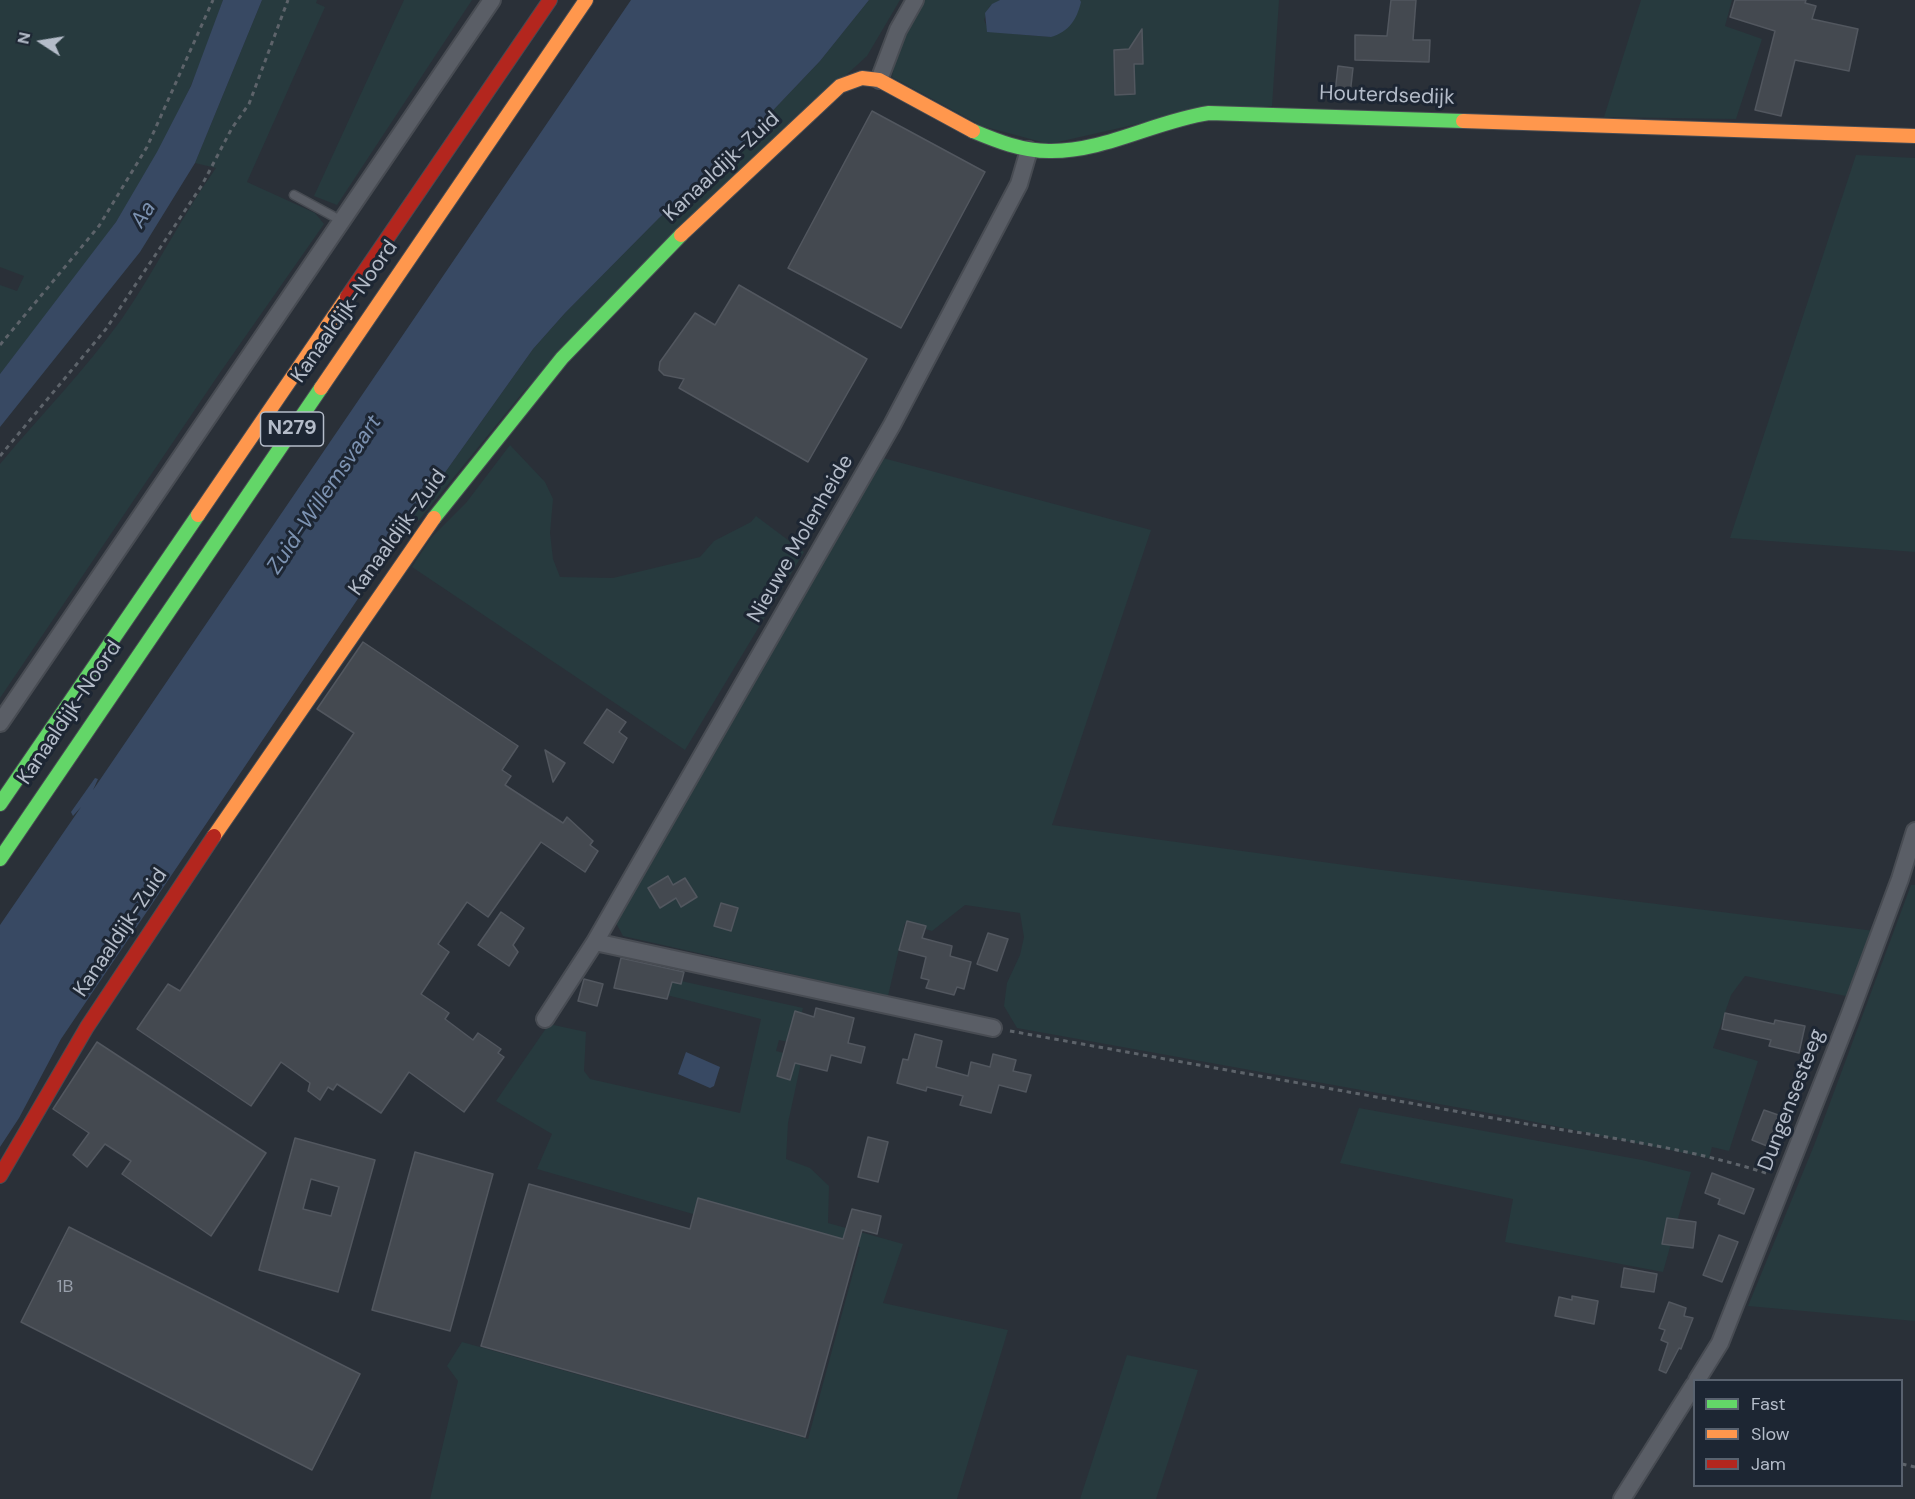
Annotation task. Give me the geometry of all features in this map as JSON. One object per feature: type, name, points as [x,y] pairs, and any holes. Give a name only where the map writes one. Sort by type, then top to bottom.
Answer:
[{"type":"main road","name":"Kanaaldijk-Noord","points":[[0,804],[549,0]]},
{"type":"main road","name":"Kanaaldijk-Noord","points":[[0,858],[586,0]]},
{"type":"main road","name":"Kanaaldijk-Zuid","points":[[0,1176],[36,1108],[86,1027],[250,784],[406,556],[528,399],[622,291],[840,86],[862,78],[879,80]]},
{"type":"main road","name":"Houterdsedijk","points":[[879,80],[972,131],[1029,150],[1074,149],[1181,118],[1209,113],[1915,136]]},
{"type":"street","points":[[0,723],[492,0]]},
{"type":"street","points":[[879,80],[898,30],[915,0]]},
{"type":"street","name":"Nieuwe Molenheide","points":[[545,1018],[595,942],[892,425],[1019,184],[1029,150]]},
{"type":"street","name":"Dungensesteeg","points":[[1698,1379],[1720,1343],[1908,879],[1915,831]]},
{"type":"street","points":[[595,942],[993,1028]]},
{"type":"street","points":[[1622,1499],[1693,1387]]},
{"type":"lane","points":[[294,195],[342,221]]},
{"type":"path","points":[[0,345],[105,216],[147,147],[213,0]]},
{"type":"path","points":[[0,456],[106,329],[202,184],[232,128],[249,104],[288,0]]},
{"type":"path","points":[[993,1028],[1631,1141],[1716,1158],[1785,1180]]},
{"type":"green space","points":[[0,0],[223,0],[190,87],[133,196],[89,261],[0,374],[0,285],[17,291],[24,276],[0,267]]},
{"type":"green space","points":[[262,0],[317,0],[316,3],[325,7],[247,182],[315,213],[324,224],[217,377],[0,698],[0,464],[121,320],[216,168],[195,163]]},
{"type":"green space","points":[[404,0],[472,0],[337,205],[314,196]]},
{"type":"green space","points":[[869,0],[900,0],[867,56],[754,159],[524,391],[419,520],[409,523],[533,349],[565,313],[659,218],[741,144],[820,61]]},
{"type":"green space","points":[[922,0],[1000,0],[989,7],[984,20],[987,27],[1010,33],[1051,37],[1080,0],[1279,0],[1272,106],[1155,120],[1049,144],[982,126],[892,77],[898,48]]},
{"type":"green space","points":[[1641,0],[1732,0],[1725,26],[1762,39],[1736,119],[1604,117]]},
{"type":"green space","points":[[1856,155],[1915,158],[1915,552],[1730,538]]},
{"type":"green space","points":[[510,445],[545,482],[553,499],[550,533],[553,559],[560,577],[613,578],[700,557],[714,541],[751,522],[756,516],[804,552],[685,750],[412,567],[431,538],[466,503]]},
{"type":"green space","points":[[883,458],[1151,530],[1052,825],[1374,869],[1875,931],[1851,997],[1745,976],[1731,995],[1713,1048],[1758,1061],[1729,1151],[1712,1147],[1709,1158],[1511,1117],[1017,1028],[1004,1006],[1007,983],[1020,955],[1024,937],[1020,913],[965,905],[932,931],[905,923],[888,996],[623,936],[615,921],[823,557]]},
{"type":"green space","points":[[1911,885],[1915,885],[1915,1321],[1748,1306],[1815,1143]]},
{"type":"green space","points":[[654,975],[803,1008],[793,1043],[779,1040],[776,1051],[802,1058],[788,1123],[786,1159],[810,1168],[829,1186],[828,1223],[903,1244],[883,1303],[1008,1330],[957,1499],[430,1499],[458,1381],[447,1366],[462,1342],[808,1439],[860,1247],[745,1229],[537,1169],[552,1134],[496,1101],[549,1024],[586,1032],[584,1071],[590,1079],[740,1113],[761,1019],[651,991]]},
{"type":"green space","points":[[1359,1108],[1642,1160],[1691,1172],[1663,1272],[1505,1242],[1513,1199],[1340,1163]]},
{"type":"green space","points":[[1127,1355],[1198,1370],[1156,1499],[1080,1499]]},
{"type":"water","name":"Aa","points":[[223,0],[262,0],[195,163],[140,252],[0,427],[0,374],[116,222],[157,152],[191,86]]},
{"type":"water","name":"Zuid-Willemsvaart","points":[[631,0],[869,0],[820,61],[741,144],[659,218],[565,313],[533,349],[409,523],[61,1039],[19,1118],[0,1147],[0,925],[81,807],[73,816],[71,812],[95,778],[98,779],[93,790]]},
{"type":"water","points":[[1000,0],[1080,0],[1081,2],[1071,24],[1063,32],[1051,37],[987,32],[985,13],[992,4]]},
{"type":"water","points":[[686,1052],[720,1067],[714,1086],[710,1088],[678,1074]]},
{"type":"building","points":[[1391,0],[1416,0],[1413,40],[1430,40],[1429,62],[1355,60],[1355,35],[1387,36]]},
{"type":"building","points":[[1735,0],[1806,0],[1805,3],[1816,6],[1812,19],[1858,29],[1849,71],[1795,60],[1781,116],[1755,110],[1775,31],[1730,17]]},
{"type":"building","points":[[1142,29],[1143,64],[1134,64],[1135,94],[1115,95],[1114,50],[1129,49]]},
{"type":"building","points":[[1338,66],[1353,68],[1350,95],[1335,93]]},
{"type":"building","points":[[872,111],[985,172],[901,328],[788,268]]},
{"type":"building","points":[[739,285],[867,359],[808,462],[679,388],[684,379],[664,375],[659,370],[660,362],[695,313],[715,325]]},
{"type":"building","points":[[363,642],[518,746],[502,770],[511,776],[505,785],[563,823],[567,817],[593,841],[590,845],[598,851],[585,872],[541,842],[488,917],[467,902],[438,944],[449,952],[421,994],[449,1013],[445,1019],[473,1040],[478,1033],[501,1049],[498,1053],[504,1057],[464,1112],[409,1072],[381,1113],[337,1084],[333,1090],[328,1087],[320,1100],[308,1091],[310,1083],[281,1062],[251,1106],[137,1029],[168,984],[180,991],[354,733],[317,709]]},
{"type":"building","points":[[607,709],[626,722],[619,732],[627,738],[613,763],[584,743]]},
{"type":"building","points":[[545,750],[565,763],[553,782]]},
{"type":"building","points":[[668,876],[673,885],[685,878],[697,897],[681,907],[676,898],[660,908],[648,888]]},
{"type":"building","points":[[721,903],[738,908],[731,931],[714,926]]},
{"type":"building","points":[[501,912],[524,928],[513,945],[518,952],[509,966],[478,945]]},
{"type":"building","points":[[907,921],[926,926],[922,938],[952,946],[950,956],[971,962],[964,989],[957,987],[954,995],[926,988],[929,980],[921,978],[926,957],[899,950]]},
{"type":"building","points":[[988,933],[1008,939],[997,971],[977,964]]},
{"type":"building","points":[[621,958],[684,972],[681,984],[672,982],[667,999],[614,988]]},
{"type":"building","points":[[584,979],[603,984],[597,1006],[578,1001]]},
{"type":"building","points":[[816,1008],[854,1018],[848,1043],[865,1047],[861,1063],[831,1055],[827,1071],[795,1063],[790,1080],[777,1076],[795,1011],[814,1017]]},
{"type":"building","points":[[1725,1013],[1774,1024],[1775,1020],[1805,1026],[1799,1053],[1769,1046],[1771,1040],[1722,1029]]},
{"type":"building","points":[[915,1034],[942,1041],[936,1067],[968,1076],[971,1062],[990,1067],[993,1054],[1016,1060],[1013,1071],[1031,1075],[1026,1092],[999,1085],[991,1113],[960,1105],[963,1096],[927,1087],[926,1091],[897,1083],[903,1059],[908,1060]]},
{"type":"building","points":[[97,1042],[266,1153],[211,1236],[122,1174],[131,1161],[105,1144],[87,1167],[73,1155],[89,1133],[53,1109]]},
{"type":"building","points":[[1764,1110],[1784,1117],[1772,1148],[1752,1140]]},
{"type":"building","points":[[868,1137],[888,1142],[878,1182],[858,1177]]},
{"type":"building","points":[[295,1138],[375,1160],[338,1292],[259,1270]],"holes":[[[311,1179],[339,1187],[331,1216],[303,1209]]]},
{"type":"building","points":[[415,1152],[493,1174],[450,1331],[372,1310]]},
{"type":"building","points":[[1712,1173],[1754,1189],[1744,1214],[1718,1204],[1720,1199],[1705,1193]]},
{"type":"building","points":[[529,1184],[690,1229],[698,1198],[843,1239],[852,1209],[881,1216],[877,1234],[862,1230],[805,1437],[481,1346]]},
{"type":"building","points":[[1667,1218],[1696,1222],[1693,1248],[1662,1244]]},
{"type":"building","points":[[69,1227],[360,1374],[312,1470],[21,1322]]},
{"type":"building","points":[[1719,1235],[1738,1242],[1722,1282],[1703,1275]]},
{"type":"building","points":[[1624,1268],[1657,1274],[1654,1292],[1621,1287]]},
{"type":"building","points":[[1572,1296],[1598,1301],[1594,1324],[1555,1316],[1559,1297],[1572,1300]]},
{"type":"building","points":[[1669,1302],[1686,1308],[1684,1316],[1693,1318],[1681,1349],[1679,1348],[1666,1373],[1659,1370],[1668,1343],[1661,1340],[1665,1330],[1659,1328]]},
{"type":"traffic: fast","points":[[973,131],[1000,142],[1039,151],[1049,151],[1090,147],[1169,122],[1209,113],[1463,121]]},
{"type":"traffic: fast","points":[[434,518],[562,358],[681,235]]},
{"type":"traffic: fast","points":[[0,859],[321,388]]},
{"type":"traffic: fast","points":[[0,804],[198,515]]},
{"type":"traffic: slow","points":[[321,388],[586,0]]},
{"type":"traffic: slow","points":[[681,235],[840,86],[862,78],[879,80],[973,131]]},
{"type":"traffic: slow","points":[[1463,121],[1915,136]]},
{"type":"traffic: slow","points":[[198,515],[347,297]]},
{"type":"traffic: slow","points":[[214,836],[434,518]]},
{"type":"traffic: jam","points":[[347,297],[550,0]]},
{"type":"traffic: jam","points":[[0,1176],[87,1027],[214,836]]}]
